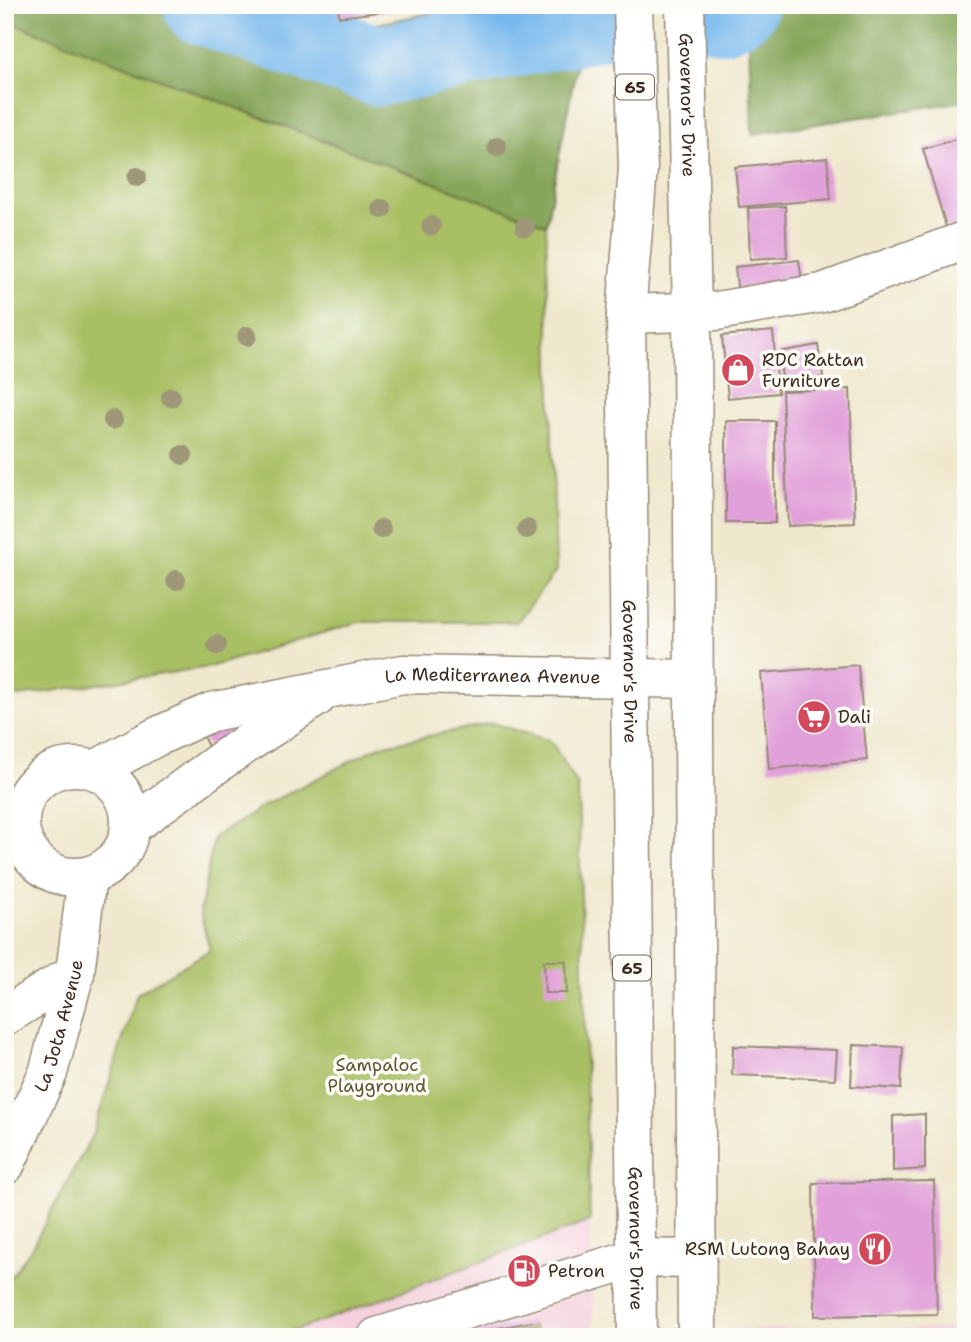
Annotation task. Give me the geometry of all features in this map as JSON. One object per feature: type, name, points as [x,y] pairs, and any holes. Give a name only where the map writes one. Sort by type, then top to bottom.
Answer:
[{"type":"main road","name":"Governor's Drive","points":[[633,5],[638,169],[626,314],[637,1337]]},
{"type":"main road","name":"Governor's Drive","points":[[685,5],[692,313],[697,1337]]},
{"type":"main road","points":[[626,314],[718,311],[821,293],[966,240]]},
{"type":"main road","name":"La Mediterranea Avenue","points":[[130,827],[264,715],[334,687],[403,674],[694,679]]},
{"type":"main road","name":"La Mediterranea Avenue","points":[[95,770],[156,737],[211,712],[264,715]]},
{"type":"main road","points":[[77,766],[95,770],[111,780],[123,794],[129,810],[130,827],[126,845],[117,859],[103,870],[87,877],[70,878],[54,874],[40,866],[29,853],[22,839],[14,804],[43,777],[60,769],[77,766]]},
{"type":"main road","name":"La Jota Avenue","points":[[5,1165],[48,1073],[75,973],[87,877]]},
{"type":"main road","points":[[5,1016],[75,973]]},
{"type":"main road","points":[[377,1337],[438,1328],[520,1309],[635,1258],[697,1259]]},
{"type":"shaded area","name":"Petron","points":[[590,1221],[594,1337],[274,1337],[322,1321]]},
{"type":"shaded area","points":[[966,1227],[966,1337],[960,1337],[958,1229]]},
{"type":"shaded area","points":[[728,1329],[960,1329],[960,1337],[728,1337]]},
{"type":"green space","points":[[5,5],[284,5],[345,30],[472,5],[588,5],[546,225],[5,20]]},
{"type":"green space","points":[[748,5],[966,5],[966,101],[752,134]]},
{"type":"green space","points":[[5,20],[546,225],[556,571],[517,622],[359,622],[209,667],[5,698]]},
{"type":"green space","name":"Sampaloc Playground","points":[[492,723],[551,741],[578,786],[590,1221],[274,1337],[5,1337],[5,1285],[31,1249],[93,1134],[137,994],[210,950],[200,912],[214,837],[265,805],[380,746]]},
{"type":"building","points":[[338,5],[403,5],[404,9],[339,17]]},
{"type":"building","points":[[966,136],[966,224],[947,230],[923,149]]},
{"type":"building","points":[[827,158],[831,199],[739,207],[735,167]]},
{"type":"building","points":[[785,206],[787,257],[750,259],[748,208]]},
{"type":"building","points":[[799,260],[803,289],[738,296],[735,267]]},
{"type":"building","points":[[773,331],[778,393],[728,398],[722,336]]},
{"type":"building","points":[[818,345],[823,377],[783,383],[778,352]]},
{"type":"building","points":[[850,389],[855,523],[788,526],[782,391]]},
{"type":"building","points":[[726,421],[775,421],[775,523],[726,523]]},
{"type":"building","name":"Dali","points":[[858,665],[867,760],[769,769],[761,673]]},
{"type":"building","points":[[236,718],[243,733],[209,749],[202,734]]},
{"type":"building","points":[[544,961],[566,961],[567,993],[545,993]]},
{"type":"building","points":[[853,1045],[903,1047],[901,1089],[851,1086]]},
{"type":"building","points":[[733,1046],[837,1050],[835,1079],[732,1075]]},
{"type":"building","points":[[925,1114],[925,1169],[893,1171],[893,1116]]},
{"type":"building","name":"RSM Lutong Bahay","points":[[934,1181],[937,1314],[815,1316],[813,1183]]},
{"type":"building","points":[[532,1322],[534,1337],[456,1337],[456,1335]]},
{"type":"waterway","points":[[203,5],[378,66],[600,20]]},
{"type":"waterway","points":[[722,13],[738,5]]},
{"type":"tunnel","points":[[522,1324],[525,1337]]},
{"type":"place","name":"RDC Rattan Furniture","points":[[738,370]]},
{"type":"place","name":"Dali","points":[[814,717]]},
{"type":"place","name":"RSM Lutong Bahay","points":[[875,1249]]},
{"type":"place","name":"Petron","points":[[524,1271]]}]
